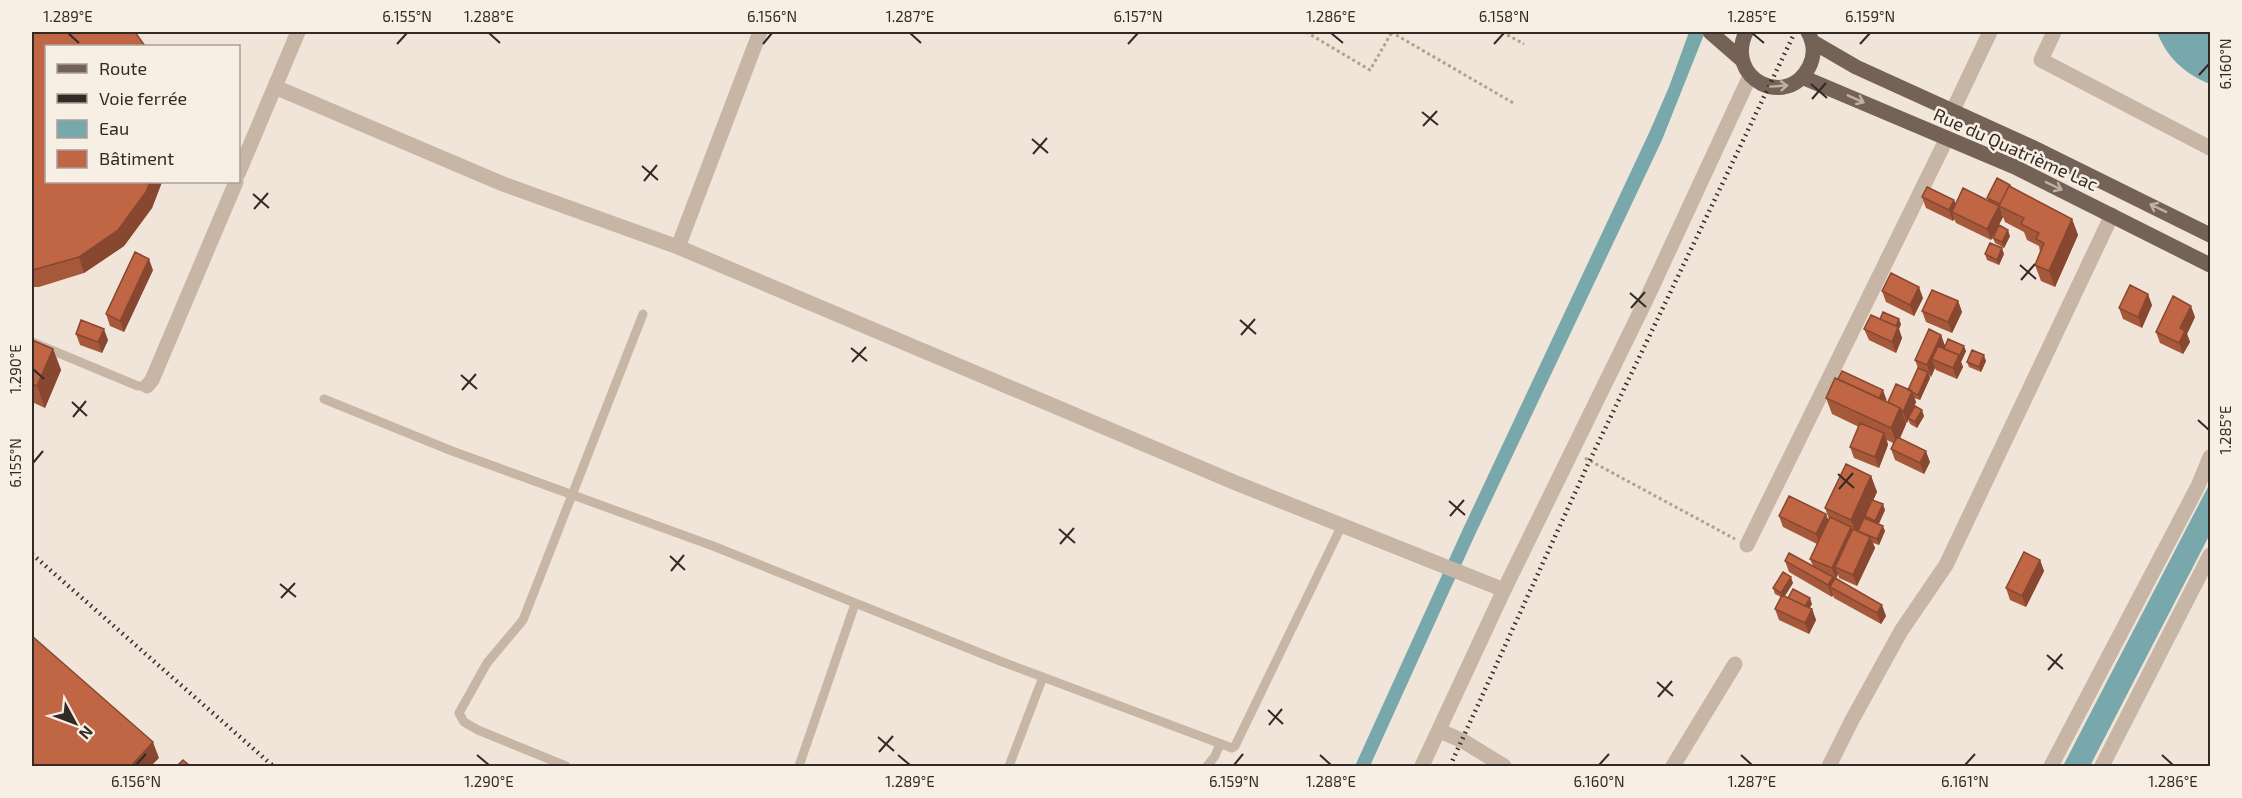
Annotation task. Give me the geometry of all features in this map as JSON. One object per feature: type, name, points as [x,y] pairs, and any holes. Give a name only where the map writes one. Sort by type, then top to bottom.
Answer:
[{"type":"main road","points":[[1710,32],[1741,59],[1750,76],[1766,86],[1775,87],[1785,87],[1802,78],[1812,61],[1810,35]]},
{"type":"main road","points":[[1741,59],[1742,40],[1746,32]]},
{"type":"main road","name":"Rue du Quatrième Lac","points":[[1810,35],[1856,67],[2032,147],[2211,235]]},
{"type":"main road","name":"Rue du Quatrième Lac","points":[[1802,78],[2015,167],[2211,265]]},
{"type":"street","points":[[240,169],[298,32]]},
{"type":"street","points":[[678,247],[760,32]]},
{"type":"street","points":[[1952,112],[1990,32]]},
{"type":"street","points":[[2054,32],[2041,60],[2211,147]]},
{"type":"street","points":[[1422,766],[1504,590],[1646,300],[1750,76]]},
{"type":"street","points":[[275,87],[503,184],[678,247],[1236,483],[1504,590]]},
{"type":"street","points":[[1747,545],[1947,138]]},
{"type":"street","points":[[147,386],[152,380],[236,183]]},
{"type":"street","points":[[1829,766],[1901,631],[1946,565],[2112,215]]},
{"type":"street","points":[[2051,766],[2193,497],[2211,457]]},
{"type":"street","points":[[2102,766],[2211,555]]},
{"type":"street","points":[[1673,766],[1735,664]]},
{"type":"street","points":[[1440,731],[1504,766]]},
{"type":"lane","points":[[566,766],[478,730],[464,722],[459,713],[487,663],[523,620],[642,314]]},
{"type":"lane","points":[[32,342],[138,386],[147,386]]},
{"type":"lane","points":[[324,399],[452,451],[714,546],[855,604],[1232,748],[1235,746],[1342,525]]},
{"type":"lane","points":[[799,766],[855,604]]},
{"type":"lane","points":[[1009,766],[1043,677]]},
{"type":"lane","points":[[1207,766],[1215,756],[1220,744]]},
{"type":"path","points":[[1305,32],[1370,69],[1392,32],[1515,104]]},
{"type":"path","points":[[1502,32],[1524,44]]},
{"type":"path","points":[[1572,453],[1590,460],[1747,545]]},
{"type":"water","points":[[1689,32],[1705,32],[1662,140],[1474,537],[1370,766],[1355,766],[1462,531],[1649,133]]},
{"type":"water","points":[[2157,32],[2210,32],[2210,84],[2178,64],[2166,50]]},
{"type":"water","points":[[2210,483],[2210,534],[2090,766],[2063,766]]},
{"type":"building","points":[[32,32],[135,32],[144,45],[45,45],[45,183],[150,183],[146,192],[118,230],[79,257],[32,270]]},
{"type":"building","points":[[1997,178],[2010,185],[2000,204],[1987,198]]},
{"type":"building","points":[[2009,186],[2072,219],[2049,271],[2035,265],[2044,243],[2036,239],[2039,233],[2021,224],[2024,218],[1999,206]]},
{"type":"building","points":[[1927,187],[1954,200],[1949,210],[1922,197]]},
{"type":"building","points":[[1963,188],[1999,206],[1987,229],[1952,212]]},
{"type":"building","points":[[1999,225],[2008,230],[2002,242],[1993,238]]},
{"type":"building","points":[[1990,243],[2002,248],[1997,260],[1985,254]]},
{"type":"building","points":[[135,252],[149,259],[120,321],[106,314]]},
{"type":"building","points":[[1891,273],[1919,287],[1910,305],[1882,291]]},
{"type":"building","points":[[2130,285],[2148,294],[2138,317],[2119,308]]},
{"type":"building","points":[[1932,290],[1958,301],[1948,322],[1922,311]]},
{"type":"building","points":[[2173,296],[2191,306],[2180,328],[2185,331],[2179,343],[2156,332]]},
{"type":"building","points":[[1883,312],[1899,319],[1896,326],[1880,319]]},
{"type":"building","points":[[1871,315],[1898,327],[1892,342],[1864,329]]},
{"type":"building","points":[[81,320],[104,329],[98,342],[76,334]]},
{"type":"building","points":[[1929,329],[1941,335],[1927,365],[1915,360]]},
{"type":"building","points":[[1948,339],[1964,346],[1959,357],[1944,349]]},
{"type":"building","points":[[32,340],[53,349],[37,386],[32,384]]},
{"type":"building","points":[[1938,346],[1959,355],[1953,368],[1932,359]]},
{"type":"building","points":[[1972,350],[1984,355],[1979,367],[1967,362]]},
{"type":"building","points":[[1918,368],[1928,372],[1918,395],[1908,390]]},
{"type":"building","points":[[1842,371],[1883,390],[1879,398],[1838,379]]},
{"type":"building","points":[[1835,378],[1900,408],[1891,428],[1826,398]]},
{"type":"building","points":[[1896,384],[1912,391],[1903,412],[1888,402]]},
{"type":"building","points":[[1915,406],[1922,410],[1915,422],[1908,418]]},
{"type":"building","points":[[1860,423],[1884,433],[1875,457],[1850,447]]},
{"type":"building","points":[[1897,437],[1926,451],[1920,463],[1891,449]]},
{"type":"building","points":[[1846,464],[1871,476],[1851,520],[1825,508]]},
{"type":"building","points":[[1789,496],[1826,514],[1816,534],[1779,516]]},
{"type":"building","points":[[1872,500],[1883,504],[1875,521],[1865,516]]},
{"type":"building","points":[[1830,517],[1851,527],[1832,568],[1810,559]]},
{"type":"building","points":[[1864,518],[1883,526],[1877,539],[1858,531]]},
{"type":"building","points":[[1853,529],[1870,537],[1853,575],[1835,567]]},
{"type":"building","points":[[2024,552],[2040,560],[2022,596],[2006,588]]},
{"type":"building","points":[[1789,553],[1833,577],[1828,585],[1785,561]]},
{"type":"building","points":[[1783,572],[1791,577],[1781,593],[1773,588]]},
{"type":"building","points":[[1835,578],[1882,605],[1877,613],[1830,587]]},
{"type":"building","points":[[1793,589],[1810,598],[1805,606],[1788,598]]},
{"type":"building","points":[[1782,595],[1812,609],[1805,623],[1775,609]]},
{"type":"building","points":[[32,636],[153,742],[131,766],[32,766]]},
{"type":"building","points":[[183,760],[190,766],[177,766]]},
{"type":"railway","points":[[1450,766],[1590,460],[1795,32]]},
{"type":"railway","points":[[32,554],[273,766]]}]
